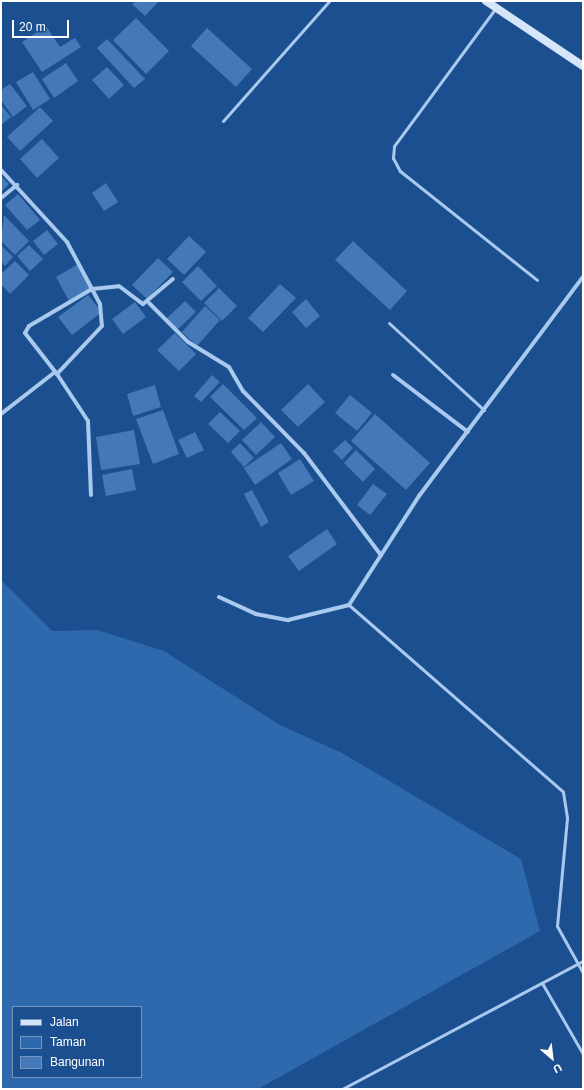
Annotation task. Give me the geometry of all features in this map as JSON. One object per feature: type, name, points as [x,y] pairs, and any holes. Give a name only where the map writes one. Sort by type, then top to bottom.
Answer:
[{"type":"main road","points":[[486,1],[583,66]]},
{"type":"street","points":[[1,170],[17,185],[67,242],[100,304],[102,326],[56,373],[1,414]]},
{"type":"street","points":[[1,198],[17,185]]},
{"type":"street","points":[[220,597],[256,614],[288,620],[349,605],[381,555],[468,432],[583,277]]},
{"type":"street","points":[[91,495],[88,421],[25,330],[92,289],[119,286],[139,303],[149,303],[173,279]]},
{"type":"street","points":[[149,303],[188,342],[229,367],[243,391],[304,453],[381,555]]},
{"type":"street","points":[[393,375],[468,432]]},
{"type":"lane","points":[[223,121],[329,1]]},
{"type":"lane","points":[[496,8],[394,146],[393,158],[400,171],[537,280]]},
{"type":"lane","points":[[390,323],[484,410]]},
{"type":"lane","points":[[349,605],[563,792],[567,818],[557,926],[583,973]]},
{"type":"lane","points":[[342,1089],[583,961]]},
{"type":"lane","points":[[542,983],[583,1054]]},
{"type":"green space","points":[[1,580],[52,631],[97,630],[164,651],[280,725],[342,753],[521,859],[540,931],[258,1089],[1,1089]]},
{"type":"building","points":[[136,1],[159,1],[145,16],[132,4]]},
{"type":"building","points":[[136,18],[169,51],[146,74],[113,40]]},
{"type":"building","points":[[46,26],[60,47],[75,38],[81,47],[42,72],[22,42]]},
{"type":"building","points":[[207,28],[252,69],[236,87],[191,46]]},
{"type":"building","points":[[107,39],[145,79],[134,88],[97,48]]},
{"type":"building","points":[[66,63],[78,81],[54,98],[42,79]]},
{"type":"building","points":[[107,67],[124,85],[109,99],[92,80]]},
{"type":"building","points":[[33,72],[50,99],[33,110],[16,82]]},
{"type":"building","points":[[10,84],[27,106],[13,117],[1,100],[1,90]]},
{"type":"building","points":[[1,105],[11,117],[1,125]]},
{"type":"building","points":[[40,107],[53,121],[20,151],[7,137]]},
{"type":"building","points":[[42,139],[59,158],[37,178],[20,159]]},
{"type":"building","points":[[1,176],[9,184],[1,192]]},
{"type":"building","points":[[106,183],[118,202],[104,211],[92,193]]},
{"type":"building","points":[[18,194],[40,220],[27,230],[5,205]]},
{"type":"building","points":[[4,215],[29,241],[15,255],[1,241]]},
{"type":"building","points":[[47,230],[58,244],[44,255],[33,241]]},
{"type":"building","points":[[189,236],[206,252],[184,275],[167,259]]},
{"type":"building","points":[[353,241],[407,291],[390,310],[335,260]]},
{"type":"building","points":[[1,245],[13,257],[5,266],[1,262]]},
{"type":"building","points":[[29,245],[43,259],[30,271],[17,256]]},
{"type":"building","points":[[158,258],[173,272],[147,299],[132,285]]},
{"type":"building","points":[[15,261],[29,275],[10,294],[1,284],[1,274]]},
{"type":"building","points":[[78,264],[92,288],[69,301],[56,277]]},
{"type":"building","points":[[198,266],[217,286],[201,301],[182,282]]},
{"type":"building","points":[[280,284],[296,298],[263,332],[248,318]]},
{"type":"building","points":[[219,288],[237,306],[222,321],[204,303]]},
{"type":"building","points":[[88,295],[102,312],[72,335],[58,317]]},
{"type":"building","points":[[306,299],[320,316],[306,328],[292,312]]},
{"type":"building","points":[[185,301],[196,312],[177,330],[166,319]]},
{"type":"building","points":[[135,302],[146,317],[123,334],[112,319]]},
{"type":"building","points":[[205,306],[220,320],[197,346],[182,332]]},
{"type":"building","points":[[175,333],[196,354],[179,371],[157,350]]},
{"type":"building","points":[[212,375],[220,382],[201,402],[194,396]]},
{"type":"building","points":[[223,384],[257,418],[244,430],[210,397]]},
{"type":"building","points":[[308,384],[325,402],[298,427],[281,410]]},
{"type":"building","points":[[155,385],[161,407],[133,416],[127,394]]},
{"type":"building","points":[[350,395],[372,413],[357,431],[335,413]]},
{"type":"building","points":[[163,410],[179,454],[153,464],[136,419]]},
{"type":"building","points":[[220,412],[240,431],[228,443],[208,424]]},
{"type":"building","points":[[375,414],[430,463],[406,490],[351,441]]},
{"type":"building","points":[[261,422],[275,437],[256,455],[242,440]]},
{"type":"building","points":[[134,430],[140,464],[101,470],[96,437]]},
{"type":"building","points":[[195,432],[204,450],[187,458],[178,440]]},
{"type":"building","points":[[345,440],[353,448],[342,460],[333,451]]},
{"type":"building","points":[[240,443],[254,458],[244,467],[231,452]]},
{"type":"building","points":[[281,443],[292,459],[255,485],[244,468]]},
{"type":"building","points":[[356,450],[375,469],[363,482],[344,463]]},
{"type":"building","points":[[300,459],[314,481],[291,495],[278,473]]},
{"type":"building","points":[[132,469],[136,490],[106,496],[102,475]]},
{"type":"building","points":[[373,484],[387,494],[370,515],[357,505]]},
{"type":"building","points":[[252,490],[269,522],[261,527],[244,494]]},
{"type":"building","points":[[327,529],[337,544],[299,571],[288,556]]}]
